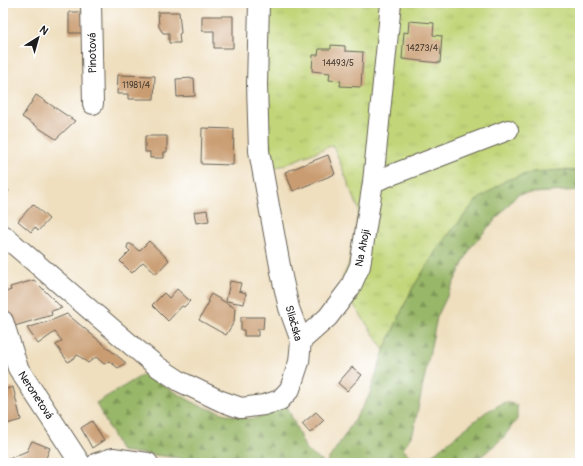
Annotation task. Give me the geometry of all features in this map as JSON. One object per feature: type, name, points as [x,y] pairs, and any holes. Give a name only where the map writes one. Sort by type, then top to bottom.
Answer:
[{"type":"street","name":"Pinotová","points":[[91,3],[92,104]]},
{"type":"street","name":"Sliačska","points":[[3,235],[130,344],[158,367],[181,382],[221,402],[241,408],[264,405],[280,400],[290,389],[299,362],[301,341],[289,308],[282,277],[259,151],[256,85],[259,3]]},
{"type":"street","name":"Na Ahoji","points":[[301,341],[328,317],[350,288],[360,266],[373,182],[391,3]]},
{"type":"street","points":[[373,182],[508,130]]},
{"type":"street","name":"Neronetová","points":[[3,321],[18,368],[80,463]]},
{"type":"street","points":[[97,463],[113,458],[148,463]]},
{"type":"green space","points":[[268,3],[580,3],[580,171],[560,170],[476,201],[438,248],[411,291],[384,350],[340,284],[349,264],[359,210],[333,145],[271,170],[264,87]]},
{"type":"green space","points":[[560,170],[580,171],[580,190],[518,194],[471,247],[437,317],[413,433],[403,449],[413,460],[427,459],[486,412],[505,402],[517,405],[517,419],[503,438],[473,463],[326,463],[369,396],[384,350],[411,291],[438,248],[476,201],[506,180],[533,172]]},
{"type":"green space","points":[[146,373],[171,390],[198,405],[229,415],[250,419],[266,415],[287,406],[306,450],[324,463],[192,463],[179,458],[121,451],[96,403]]},
{"type":"building","points":[[69,12],[84,12],[84,33],[69,33]]},
{"type":"building","points":[[158,12],[179,12],[181,33],[179,34],[180,43],[169,43],[169,33],[163,33],[159,27]]},
{"type":"building","points":[[202,16],[233,16],[233,48],[214,48],[214,31],[202,31]]},
{"type":"building","points":[[409,21],[434,23],[433,35],[442,36],[440,63],[402,59],[404,32],[408,33]]},
{"type":"building","points":[[331,45],[345,46],[345,51],[363,52],[361,87],[340,86],[341,81],[329,80],[330,73],[312,71],[313,55],[318,55],[319,49],[331,49]]},
{"type":"building","points":[[118,75],[155,76],[154,99],[128,99],[128,94],[117,94]]},
{"type":"building","points":[[194,78],[195,96],[177,97],[176,79]]},
{"type":"building","points":[[36,95],[75,121],[56,139],[22,117]]},
{"type":"building","points":[[202,128],[234,129],[233,165],[201,164]]},
{"type":"building","points":[[145,136],[167,136],[167,152],[164,152],[164,158],[150,158],[150,152],[145,152]]},
{"type":"building","points":[[328,155],[335,174],[293,191],[285,172]]},
{"type":"building","points":[[3,186],[9,191],[3,197]]},
{"type":"building","points":[[33,204],[49,219],[38,231],[35,227],[31,232],[18,221]]},
{"type":"building","points":[[207,210],[209,221],[196,223],[194,212]]},
{"type":"building","points":[[149,241],[169,260],[156,274],[143,262],[132,273],[120,261],[130,251],[127,248],[128,244],[131,244],[139,251]]},
{"type":"building","points":[[34,280],[62,308],[51,311],[52,315],[11,327],[3,304],[3,293],[11,290],[10,287]]},
{"type":"building","points":[[230,281],[241,283],[239,291],[246,293],[244,304],[226,301]]},
{"type":"building","points":[[177,289],[190,301],[184,307],[182,306],[168,321],[152,305],[164,293],[169,298]]},
{"type":"building","points":[[211,294],[235,308],[234,322],[226,335],[199,320],[209,302],[207,301]]},
{"type":"building","points":[[67,314],[126,363],[118,368],[109,361],[104,364],[96,357],[88,363],[78,355],[68,362],[56,345],[62,341],[55,332],[38,344],[27,328]]},
{"type":"building","points":[[241,317],[264,317],[263,329],[258,329],[258,336],[244,336],[244,330],[241,330]]},
{"type":"building","points":[[352,367],[362,375],[347,391],[338,383]]},
{"type":"building","points":[[13,387],[21,420],[3,425],[3,390]]},
{"type":"building","points":[[316,412],[324,420],[310,433],[302,424]]},
{"type":"building","points":[[92,421],[104,440],[92,448],[81,428]]},
{"type":"building","points":[[32,441],[50,448],[46,458],[48,463],[3,463],[3,461],[27,451]]}]
